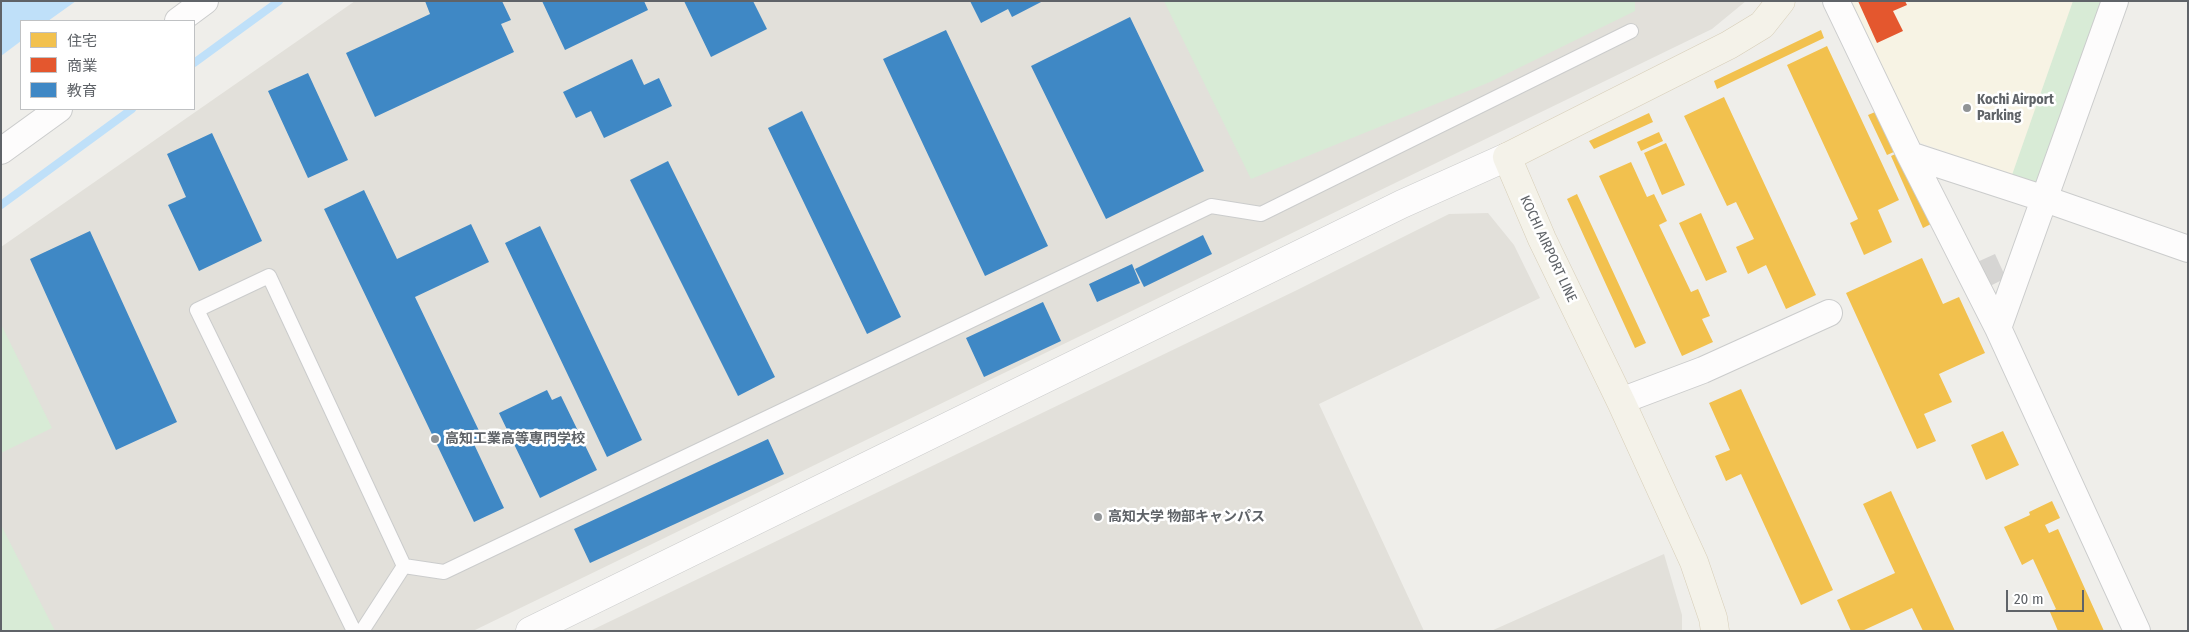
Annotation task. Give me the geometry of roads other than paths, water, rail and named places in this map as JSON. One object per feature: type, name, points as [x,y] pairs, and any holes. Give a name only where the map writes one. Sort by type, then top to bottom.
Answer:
[{"type":"main road","points":[[1507,157],[1730,45],[1762,25],[1781,1]]},
{"type":"main road","name":"KOCHI AIRPORT LINE","points":[[1507,157],[1542,239],[1622,404],[1694,562],[1713,618],[1715,631]]},
{"type":"street","points":[[179,20],[205,1]]},
{"type":"street","points":[[1836,1],[1910,155],[1998,328],[2137,631]]},
{"type":"street","points":[[1998,328],[2116,1]]},
{"type":"street","points":[[1,151],[58,110]]},
{"type":"street","points":[[1910,155],[2045,199],[2188,249]]},
{"type":"street","points":[[530,631],[1402,204],[1507,157]]},
{"type":"street","points":[[1622,404],[1634,396],[1703,370],[1828,313]]},
{"type":"lane","points":[[404,566],[444,572],[1211,206],[1262,214],[1631,31]]},
{"type":"lane","points":[[354,631],[197,310],[268,276],[404,566]]},
{"type":"lane","points":[[362,631],[404,566]]},
{"type":"water","points":[[1,1],[76,1],[49,20],[20,20],[20,42],[1,56]]},
{"type":"waterway","points":[[195,62],[279,1]]},
{"type":"waterway","points":[[1,205],[131,110]]},
{"type":"place","name":"Kochi Airport Parking","points":[[1967,108]]},
{"type":"place","name":"高知工業高等専門学校","points":[[435,439]]},
{"type":"place","name":"高知大学 物部キャンパス","points":[[1098,517]]}]
